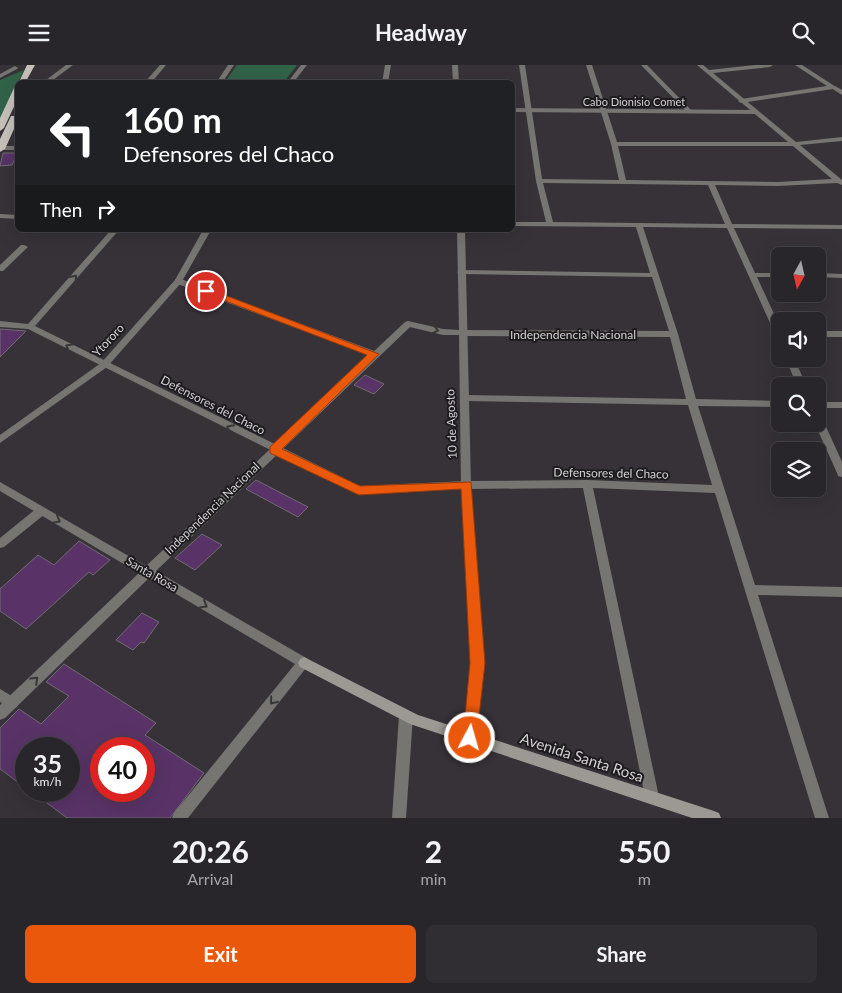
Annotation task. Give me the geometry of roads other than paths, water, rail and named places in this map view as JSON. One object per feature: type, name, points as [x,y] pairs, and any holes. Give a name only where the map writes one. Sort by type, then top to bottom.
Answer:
[{"type":"highway","points":[[23,80],[31,65]]},
{"type":"highway","points":[[33,80],[41,65]]},
{"type":"highway","points":[[1,125],[15,93]]},
{"type":"highway","points":[[0,149],[15,117]]},
{"type":"main road","name":"Avenida Santa Rosa","points":[[304,663],[406,716],[714,818]]},
{"type":"street","points":[[49,80],[70,65]]},
{"type":"street","points":[[150,80],[163,65]]},
{"type":"street","points":[[221,80],[231,65]]},
{"type":"street","points":[[292,80],[304,65]]},
{"type":"street","points":[[386,80],[388,65]]},
{"type":"street","points":[[455,65],[456,80]]},
{"type":"street","points":[[522,65],[539,181],[550,224]]},
{"type":"street","points":[[589,65],[614,144],[623,182]]},
{"type":"street","points":[[644,65],[689,111]]},
{"type":"street","points":[[700,65],[840,183]]},
{"type":"street","points":[[707,72],[770,65]]},
{"type":"street","points":[[798,65],[842,93]]},
{"type":"street","points":[[0,76],[16,68]]},
{"type":"street","points":[[741,101],[842,86]]},
{"type":"street","name":"Cabo Dionisio Comet","points":[[515,110],[755,112]]},
{"type":"street","points":[[614,144],[793,144],[842,139]]},
{"type":"street","points":[[0,149],[15,148]]},
{"type":"street","points":[[539,181],[840,183]]},
{"type":"street","points":[[710,183],[771,316]]},
{"type":"street","points":[[0,216],[15,217]]},
{"type":"street","points":[[515,224],[842,227]]},
{"type":"street","points":[[639,226],[674,334],[692,403],[822,818]]},
{"type":"street","points":[[30,327],[113,232]]},
{"type":"street","name":"Ytororo","points":[[0,440],[104,365],[178,281],[206,232]]},
{"type":"street","name":"10 de Agosto","points":[[461,232],[466,485],[478,663],[470,738]]},
{"type":"street","points":[[0,269],[24,247]]},
{"type":"street","points":[[461,272],[655,275]]},
{"type":"street","points":[[751,275],[771,275]]},
{"type":"street","points":[[826,275],[842,275]]},
{"type":"street","points":[[178,281],[220,295],[374,354]]},
{"type":"street","name":"Defensores del Chaco","points":[[0,324],[30,327],[274,450],[359,490],[466,485],[587,484],[719,489]]},
{"type":"street","name":"Independencia Nacional","points":[[0,714],[374,354],[408,324],[443,332],[462,333],[674,334]]},
{"type":"street","points":[[826,334],[842,334]]},
{"type":"street","points":[[464,398],[771,404]]},
{"type":"street","points":[[826,405],[842,405]]},
{"type":"street","points":[[823,432],[842,473]]},
{"type":"street","points":[[587,484],[652,797]]},
{"type":"street","name":"Santa Rosa","points":[[0,486],[304,663]]},
{"type":"street","points":[[0,544],[41,511]]},
{"type":"street","points":[[750,590],[842,591]]},
{"type":"street","points":[[179,818],[304,663]]},
{"type":"street","points":[[0,695],[12,703]]},
{"type":"street","points":[[399,818],[406,716]]}]
